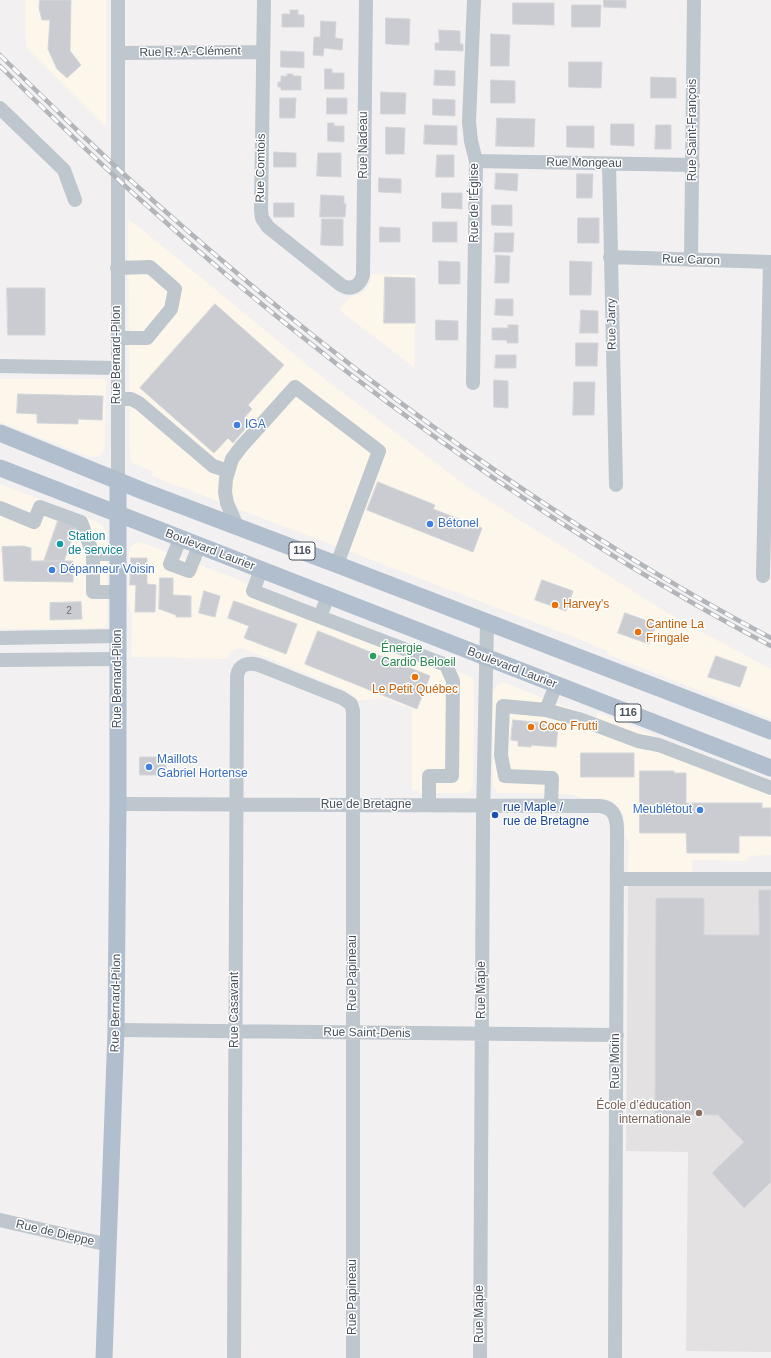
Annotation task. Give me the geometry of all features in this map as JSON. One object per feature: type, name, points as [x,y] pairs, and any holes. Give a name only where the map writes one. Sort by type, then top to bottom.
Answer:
[{"type":"main road","name":"116","points":[[0,433],[118,481],[771,731]]},
{"type":"main road","name":"116","points":[[0,468],[118,514]]},
{"type":"main road","name":"Rue Bernard-Pilon","points":[[104,1358],[116,1030],[118,481]]},
{"type":"main road","name":"Boulevard Laurier","points":[[118,514],[771,768]]},
{"type":"street","name":"Rue Bernard-Pilon","points":[[118,0],[118,481]]},
{"type":"street","name":"Rue Comtois","points":[[264,0],[262,218],[272,230],[341,285],[349,288],[355,287]]},
{"type":"street","name":"Rue Nadeau","points":[[355,287],[361,281],[363,267],[366,0]]},
{"type":"street","name":"Rue de l'Église","points":[[473,382],[476,161],[471,141],[469,122],[474,0]]},
{"type":"street","name":"Rue Saint-François","points":[[691,260],[694,0]]},
{"type":"street","name":"Rue R.-A.-Clément","points":[[118,53],[263,52]]},
{"type":"street","points":[[0,108],[64,170],[75,200]]},
{"type":"street","name":"Rue Mongeau","points":[[476,161],[693,165]]},
{"type":"street","name":"Rue Jarry","points":[[609,164],[616,485]]},
{"type":"street","name":"Rue Caron","points":[[610,257],[771,262]]},
{"type":"street","points":[[763,576],[771,262]]},
{"type":"street","points":[[117,268],[150,267],[175,289],[171,309],[147,338],[117,338]]},
{"type":"street","points":[[0,366],[117,368]]},
{"type":"street","points":[[237,526],[225,498],[225,485],[232,459],[295,387],[379,451],[337,564]]},
{"type":"street","points":[[117,399],[130,400],[140,403],[213,466],[228,470]]},
{"type":"street","points":[[0,508],[34,522],[48,487]]},
{"type":"street","points":[[89,502],[81,522],[93,554],[93,592],[118,592]]},
{"type":"street","points":[[40,507],[81,522]]},
{"type":"street","points":[[180,539],[170,564],[189,571],[199,546]]},
{"type":"street","points":[[93,554],[118,554]]},
{"type":"street","points":[[261,570],[253,591],[446,665],[453,681],[452,776],[429,776],[429,805]]},
{"type":"street","points":[[283,602],[290,582]]},
{"type":"street","points":[[320,616],[328,596]]},
{"type":"street","name":"Rue Maple","points":[[480,1358],[483,805],[485,658],[487,622]]},
{"type":"street","points":[[0,638],[118,636]]},
{"type":"street","points":[[0,660],[118,659]]},
{"type":"street","name":"Rue Papineau","points":[[244,664],[253,663],[259,665],[342,698],[350,704],[354,716],[353,1358]]},
{"type":"street","name":"Rue Casavant","points":[[234,1358],[237,676],[238,671],[244,664]]},
{"type":"street","points":[[546,710],[556,685]]},
{"type":"street","points":[[552,805],[552,778],[504,776],[500,755],[503,706],[546,710],[582,720],[638,740],[659,744],[771,788]]},
{"type":"street","points":[[604,728],[612,707]]},
{"type":"street","points":[[659,744],[666,728]]},
{"type":"street","points":[[709,764],[715,747]]},
{"type":"street","name":"Rue de Bretagne","points":[[118,804],[552,805],[602,806],[608,808],[612,812]]},
{"type":"street","name":"Rue Morin","points":[[612,812],[616,818],[617,824],[615,1358]]},
{"type":"street","points":[[617,879],[771,879]]},
{"type":"street","name":"Rue Saint-Denis","points":[[116,1030],[617,1035]]},
{"type":"street","name":"Rue de Dieppe","points":[[0,1220],[109,1245]]},
{"type":"shaded area","points":[[25,0],[106,0],[106,127],[26,47]]},
{"type":"shaded area","points":[[128,219],[322,377],[469,488],[677,619],[771,669],[771,719],[607,654],[607,651],[581,640],[152,476],[153,472],[135,464],[133,466],[130,458]]},
{"type":"shaded area","points":[[371,274],[416,275],[414,367],[339,310],[350,297],[361,294],[367,288],[371,280]]},
{"type":"shaded area","points":[[0,379],[104,379],[106,382],[104,451],[99,456],[90,457],[0,422]]},
{"type":"shaded area","points":[[0,484],[96,521],[104,528],[107,535],[107,624],[104,628],[0,629]]},
{"type":"shaded area","points":[[138,541],[456,664],[454,670],[474,678],[472,789],[468,793],[421,793],[416,790],[412,790],[412,709],[383,698],[358,701],[348,691],[243,648],[233,650],[228,655],[228,659],[131,657],[132,615],[128,600],[129,554],[130,547]]},
{"type":"shaded area","points":[[502,682],[596,718],[598,713],[771,781],[771,855],[749,856],[748,861],[692,860],[692,874],[628,872],[629,843],[625,835],[624,816],[613,802],[601,798],[581,798],[571,794],[498,793],[493,786],[493,691]]},
{"type":"shaded area","name":"École d’éducation internationale","points":[[771,884],[771,1352],[686,1351],[688,1152],[626,1151],[628,887],[629,885]]},
{"type":"building","points":[[40,0],[71,0],[70,51],[81,65],[67,78],[57,69],[48,49],[50,20],[42,20],[39,8]]},
{"type":"building","points":[[604,0],[626,0],[626,8],[604,7]]},
{"type":"building","points":[[513,3],[554,3],[554,25],[513,24]]},
{"type":"building","points":[[572,5],[601,5],[600,27],[572,27]]},
{"type":"building","points":[[290,10],[298,10],[298,15],[304,15],[304,27],[282,27],[282,14],[290,14]]},
{"type":"building","points":[[386,18],[410,19],[409,45],[386,44]]},
{"type":"building","points":[[321,21],[336,22],[335,38],[343,39],[342,50],[324,48],[323,56],[313,55],[314,37],[320,37]]},
{"type":"building","points":[[439,30],[460,31],[460,44],[463,44],[463,51],[435,50],[435,43],[439,43]]},
{"type":"building","points":[[491,34],[510,35],[509,66],[491,66]]},
{"type":"building","points":[[281,51],[304,52],[304,68],[281,67]]},
{"type":"building","points":[[569,62],[602,62],[601,88],[569,87]]},
{"type":"building","points":[[325,69],[332,69],[332,73],[344,73],[344,89],[325,89]]},
{"type":"building","points":[[435,70],[455,71],[455,86],[434,85]]},
{"type":"building","points":[[287,74],[301,76],[301,90],[281,90],[281,87],[278,87],[278,82],[281,82],[281,76],[287,76]]},
{"type":"building","points":[[651,77],[676,78],[676,98],[651,98]]},
{"type":"building","points":[[491,80],[515,81],[515,103],[491,103]]},
{"type":"building","points":[[381,92],[406,93],[405,114],[381,114]]},
{"type":"building","points":[[280,98],[296,98],[295,118],[280,118]]},
{"type":"building","points":[[327,98],[347,98],[347,114],[327,114]]},
{"type":"building","points":[[433,99],[455,100],[455,116],[433,115]]},
{"type":"building","points":[[497,118],[535,119],[534,147],[496,146]]},
{"type":"building","points":[[328,123],[334,123],[334,126],[344,126],[344,142],[328,141]]},
{"type":"building","points":[[611,124],[634,124],[634,146],[611,145]]},
{"type":"building","points":[[425,125],[457,126],[457,145],[424,144]]},
{"type":"building","points":[[656,125],[671,125],[671,149],[655,149]]},
{"type":"building","points":[[567,126],[594,126],[594,148],[567,147]]},
{"type":"building","points":[[386,127],[405,128],[404,154],[386,154]]},
{"type":"building","points":[[274,152],[296,153],[296,167],[274,167]]},
{"type":"building","points":[[318,153],[341,153],[341,177],[317,176]]},
{"type":"building","points":[[437,155],[454,155],[454,177],[436,177]]},
{"type":"building","points":[[496,173],[518,174],[517,191],[495,189]]},
{"type":"building","points":[[577,174],[593,174],[592,198],[577,198]]},
{"type":"building","points":[[379,178],[401,179],[401,193],[379,192]]},
{"type":"building","points":[[442,193],[462,193],[462,209],[442,208]]},
{"type":"building","points":[[321,195],[344,196],[344,204],[346,204],[345,217],[320,217]]},
{"type":"building","points":[[274,203],[294,203],[294,217],[274,217]]},
{"type":"building","points":[[492,205],[512,205],[512,226],[492,225]]},
{"type":"building","points":[[578,218],[599,218],[599,243],[578,243]]},
{"type":"building","points":[[322,219],[343,219],[343,246],[321,245]]},
{"type":"building","points":[[433,222],[457,222],[457,242],[433,242]]},
{"type":"building","points":[[380,227],[400,228],[400,242],[380,242]]},
{"type":"building","points":[[495,233],[514,233],[513,252],[494,252]]},
{"type":"building","points":[[496,255],[510,256],[509,283],[495,283]]},
{"type":"building","points":[[439,261],[460,262],[460,284],[439,284]]},
{"type":"building","points":[[570,261],[592,262],[591,295],[570,295]]},
{"type":"building","points":[[385,277],[415,278],[415,323],[384,323]]},
{"type":"building","points":[[7,288],[45,288],[45,335],[8,335]]},
{"type":"building","points":[[496,299],[513,299],[513,316],[495,315]]},
{"type":"building","points":[[215,304],[284,365],[248,405],[252,409],[244,418],[250,423],[233,443],[228,438],[214,453],[140,388]]},
{"type":"building","points":[[581,310],[598,311],[598,333],[580,333]]},
{"type":"building","points":[[436,320],[458,321],[458,340],[436,340]]},
{"type":"building","points":[[508,325],[518,325],[518,343],[507,343],[507,340],[492,340],[492,328],[508,328]]},
{"type":"building","points":[[576,343],[598,343],[597,366],[576,366]]},
{"type":"building","points":[[496,355],[516,355],[516,368],[495,368]]},
{"type":"building","points":[[494,380],[508,381],[508,408],[494,407]]},
{"type":"building","points":[[574,382],[595,382],[594,415],[573,415]]},
{"type":"building","points":[[18,394],[103,396],[102,420],[78,419],[78,424],[37,423],[37,414],[17,413]]},
{"type":"building","points":[[378,482],[435,505],[433,509],[482,528],[473,552],[367,510]]},
{"type":"building","name":"Station de service","points":[[58,521],[76,527],[64,561],[44,561]]},
{"type":"building","points":[[23,546],[31,548],[31,561],[73,561],[73,582],[4,581],[2,547]]},
{"type":"building","points":[[131,558],[147,558],[147,584],[156,585],[155,612],[135,612],[136,585],[130,585]]},
{"type":"building","points":[[160,578],[173,578],[173,595],[191,596],[191,617],[176,617],[176,615],[159,609]]},
{"type":"building","points":[[542,580],[573,591],[566,611],[535,600]]},
{"type":"building","points":[[204,591],[220,596],[215,617],[199,613]]},
{"type":"building","points":[[234,601],[297,624],[286,654],[244,638],[249,626],[228,618]]},
{"type":"building","points":[[81,602],[82,619],[50,620],[50,603]]},
{"type":"building","points":[[625,613],[656,624],[649,644],[618,633]]},
{"type":"building","points":[[318,631],[430,676],[417,709],[305,664]]},
{"type":"building","points":[[716,656],[747,667],[740,687],[708,677]]},
{"type":"building","points":[[513,720],[545,723],[544,728],[558,729],[556,747],[531,745],[531,747],[518,746],[518,741],[511,740]]},
{"type":"building","points":[[581,753],[634,753],[634,777],[581,777]]},
{"type":"building","points":[[140,757],[166,757],[166,775],[140,775]]},
{"type":"building","points":[[640,771],[674,771],[674,773],[686,773],[686,803],[762,803],[762,808],[771,808],[771,836],[739,836],[739,853],[687,853],[686,833],[640,833]]},
{"type":"building","points":[[759,890],[771,890],[771,1182],[744,1208],[712,1173],[744,1142],[718,1115],[655,1114],[656,898],[704,898],[704,935],[759,935]]},
{"type":"railway","points":[[0,55],[64,118],[174,219],[243,279],[387,392],[460,446],[536,498],[691,594],[771,638]]},
{"type":"railway","points":[[0,66],[134,194],[183,237],[283,322],[387,402],[440,441],[549,515],[631,567],[771,646]]},
{"type":"place","name":"IGA","points":[[237,425]]},
{"type":"place","name":"Bétonel","points":[[430,524]]},
{"type":"place","name":"Station de service","points":[[60,544]]},
{"type":"place","name":"Dépanneur Voisin","points":[[52,570]]},
{"type":"place","name":"Harvey's","points":[[555,605]]},
{"type":"place","name":"Cantine La Fringale","points":[[638,632]]},
{"type":"place","name":"Énergie Cardio Beloeil","points":[[373,656]]},
{"type":"place","name":"Le Petit Québec","points":[[415,677]]},
{"type":"place","name":"Coco Frutti","points":[[531,727]]},
{"type":"place","name":"Maillots Gabriel Hortense","points":[[149,767]]},
{"type":"place","name":"Meublétout","points":[[700,810]]},
{"type":"place","name":"rue Maple / rue de Bretagne","points":[[495,815]]},
{"type":"place","name":"École d’éducation internationale","points":[[699,1113]]}]
